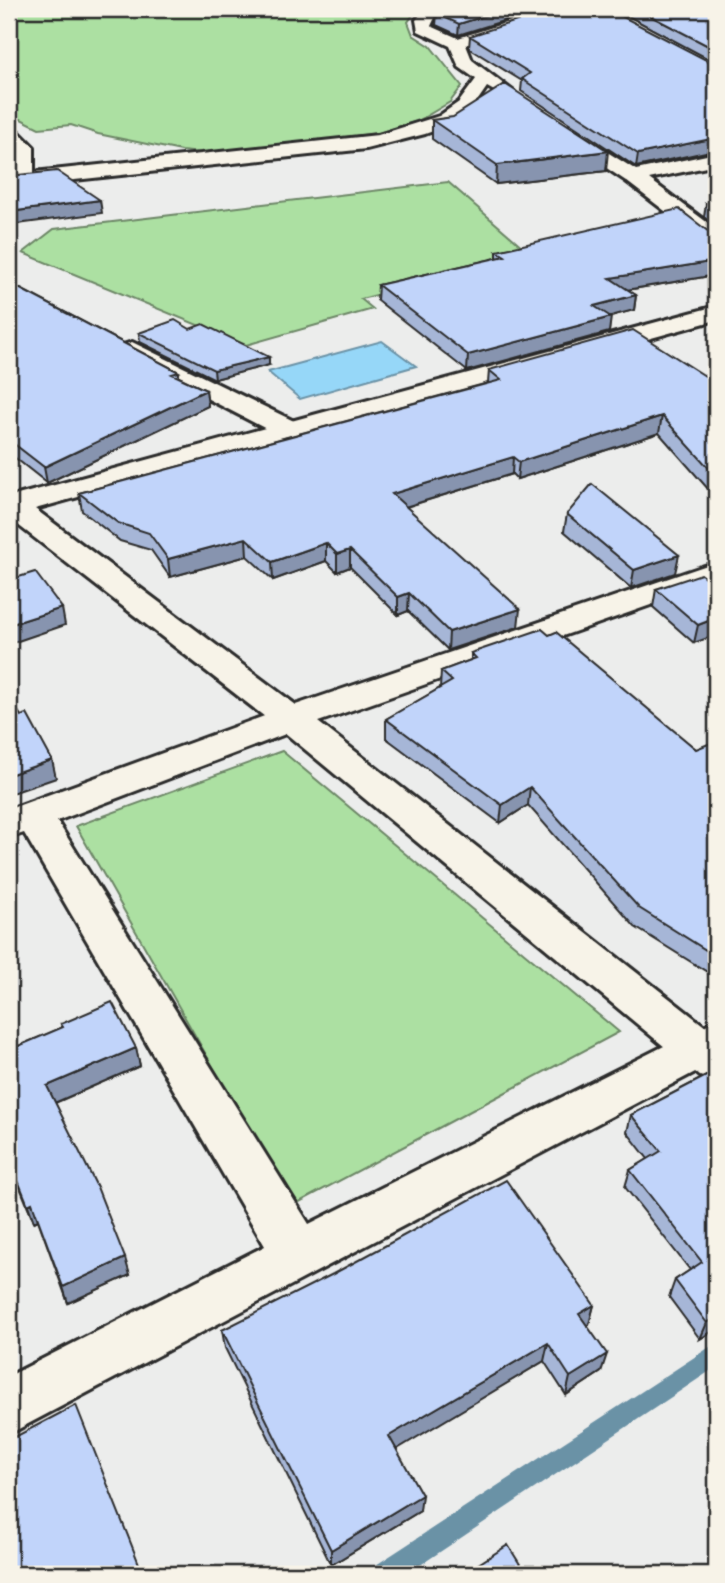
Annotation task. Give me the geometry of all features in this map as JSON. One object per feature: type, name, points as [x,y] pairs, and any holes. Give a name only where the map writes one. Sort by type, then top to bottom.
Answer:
[{"type":"street","points":[[432,9],[424,20],[423,28],[457,43],[563,9]]},
{"type":"street","points":[[457,43],[465,63],[519,101]]},
{"type":"street","points":[[9,133],[24,147],[16,179],[366,143],[402,135],[447,118],[464,107],[485,78]]},
{"type":"street","points":[[553,124],[633,177],[716,239]]},
{"type":"street","points":[[633,177],[716,159]]},
{"type":"street","points":[[10,506],[716,313]]},
{"type":"street","points":[[106,337],[288,429]]},
{"type":"street","points":[[9,1406],[299,1255],[710,1050],[291,719],[10,506]]},
{"type":"street","points":[[299,1255],[21,819],[291,719],[716,570]]},
{"type":"green space","points":[[9,9],[417,9],[408,22],[413,35],[430,46],[462,86],[450,102],[418,121],[378,133],[213,154],[181,151],[98,134],[71,125],[39,128],[21,119],[9,117]]},
{"type":"green space","points":[[448,182],[532,255],[361,299],[373,309],[246,345],[23,253],[54,229]]},
{"type":"green space","points":[[282,751],[619,1032],[292,1206],[76,826]]},
{"type":"water","points":[[382,341],[416,366],[300,399],[268,372]]},
{"type":"building","points":[[443,9],[507,9],[459,24],[437,14],[450,11]]},
{"type":"building","points":[[554,9],[608,9],[716,65],[716,138],[638,154],[522,79],[530,73],[470,36]]},
{"type":"building","points":[[637,9],[716,9],[716,50]]},
{"type":"building","points":[[505,84],[608,151],[497,165],[432,120],[453,117]]},
{"type":"building","points":[[57,171],[100,200],[9,212],[9,176]]},
{"type":"building","points":[[716,201],[716,211],[706,203]]},
{"type":"building","points":[[679,209],[709,232],[716,232],[716,261],[610,278],[636,295],[594,306],[611,317],[468,355],[378,285],[505,256],[497,251]]},
{"type":"building","points":[[9,283],[179,372],[172,374],[206,390],[44,467],[9,440]]},
{"type":"building","points":[[175,320],[190,329],[203,324],[269,357],[214,370],[139,333]]},
{"type":"building","points":[[633,330],[716,383],[716,476],[662,416],[519,462],[513,457],[392,494],[520,609],[449,632],[409,593],[398,597],[350,550],[337,554],[326,543],[272,562],[246,538],[168,559],[149,533],[118,523],[79,493],[501,380],[489,370]]},
{"type":"building","points":[[592,484],[679,555],[634,570],[567,514]]},
{"type":"building","points":[[35,572],[62,608],[9,625],[9,580]]},
{"type":"building","points":[[701,574],[716,586],[716,618],[698,625],[656,589]]},
{"type":"building","points":[[542,629],[549,635],[556,632],[696,749],[716,741],[716,954],[639,908],[530,787],[502,805],[386,719],[452,681],[441,671],[476,658],[471,653]]},
{"type":"building","points":[[9,696],[21,716],[27,714],[52,760],[9,775]]},
{"type":"building","points":[[112,1002],[136,1048],[47,1086],[97,1187],[125,1258],[63,1287],[32,1203],[28,1205],[9,1158],[9,1050]]},
{"type":"building","points":[[716,1071],[716,1317],[707,1323],[675,1280],[702,1262],[630,1170],[661,1151],[631,1115]]},
{"type":"building","points":[[506,1180],[594,1305],[579,1314],[607,1354],[570,1377],[548,1343],[389,1436],[422,1495],[331,1550],[222,1330],[333,1274]]},
{"type":"building","points":[[76,1405],[143,1574],[9,1574],[9,1440]]},
{"type":"building","points":[[508,1545],[526,1574],[463,1574]]},
{"type":"waterway","points":[[385,1574],[716,1354]]}]
